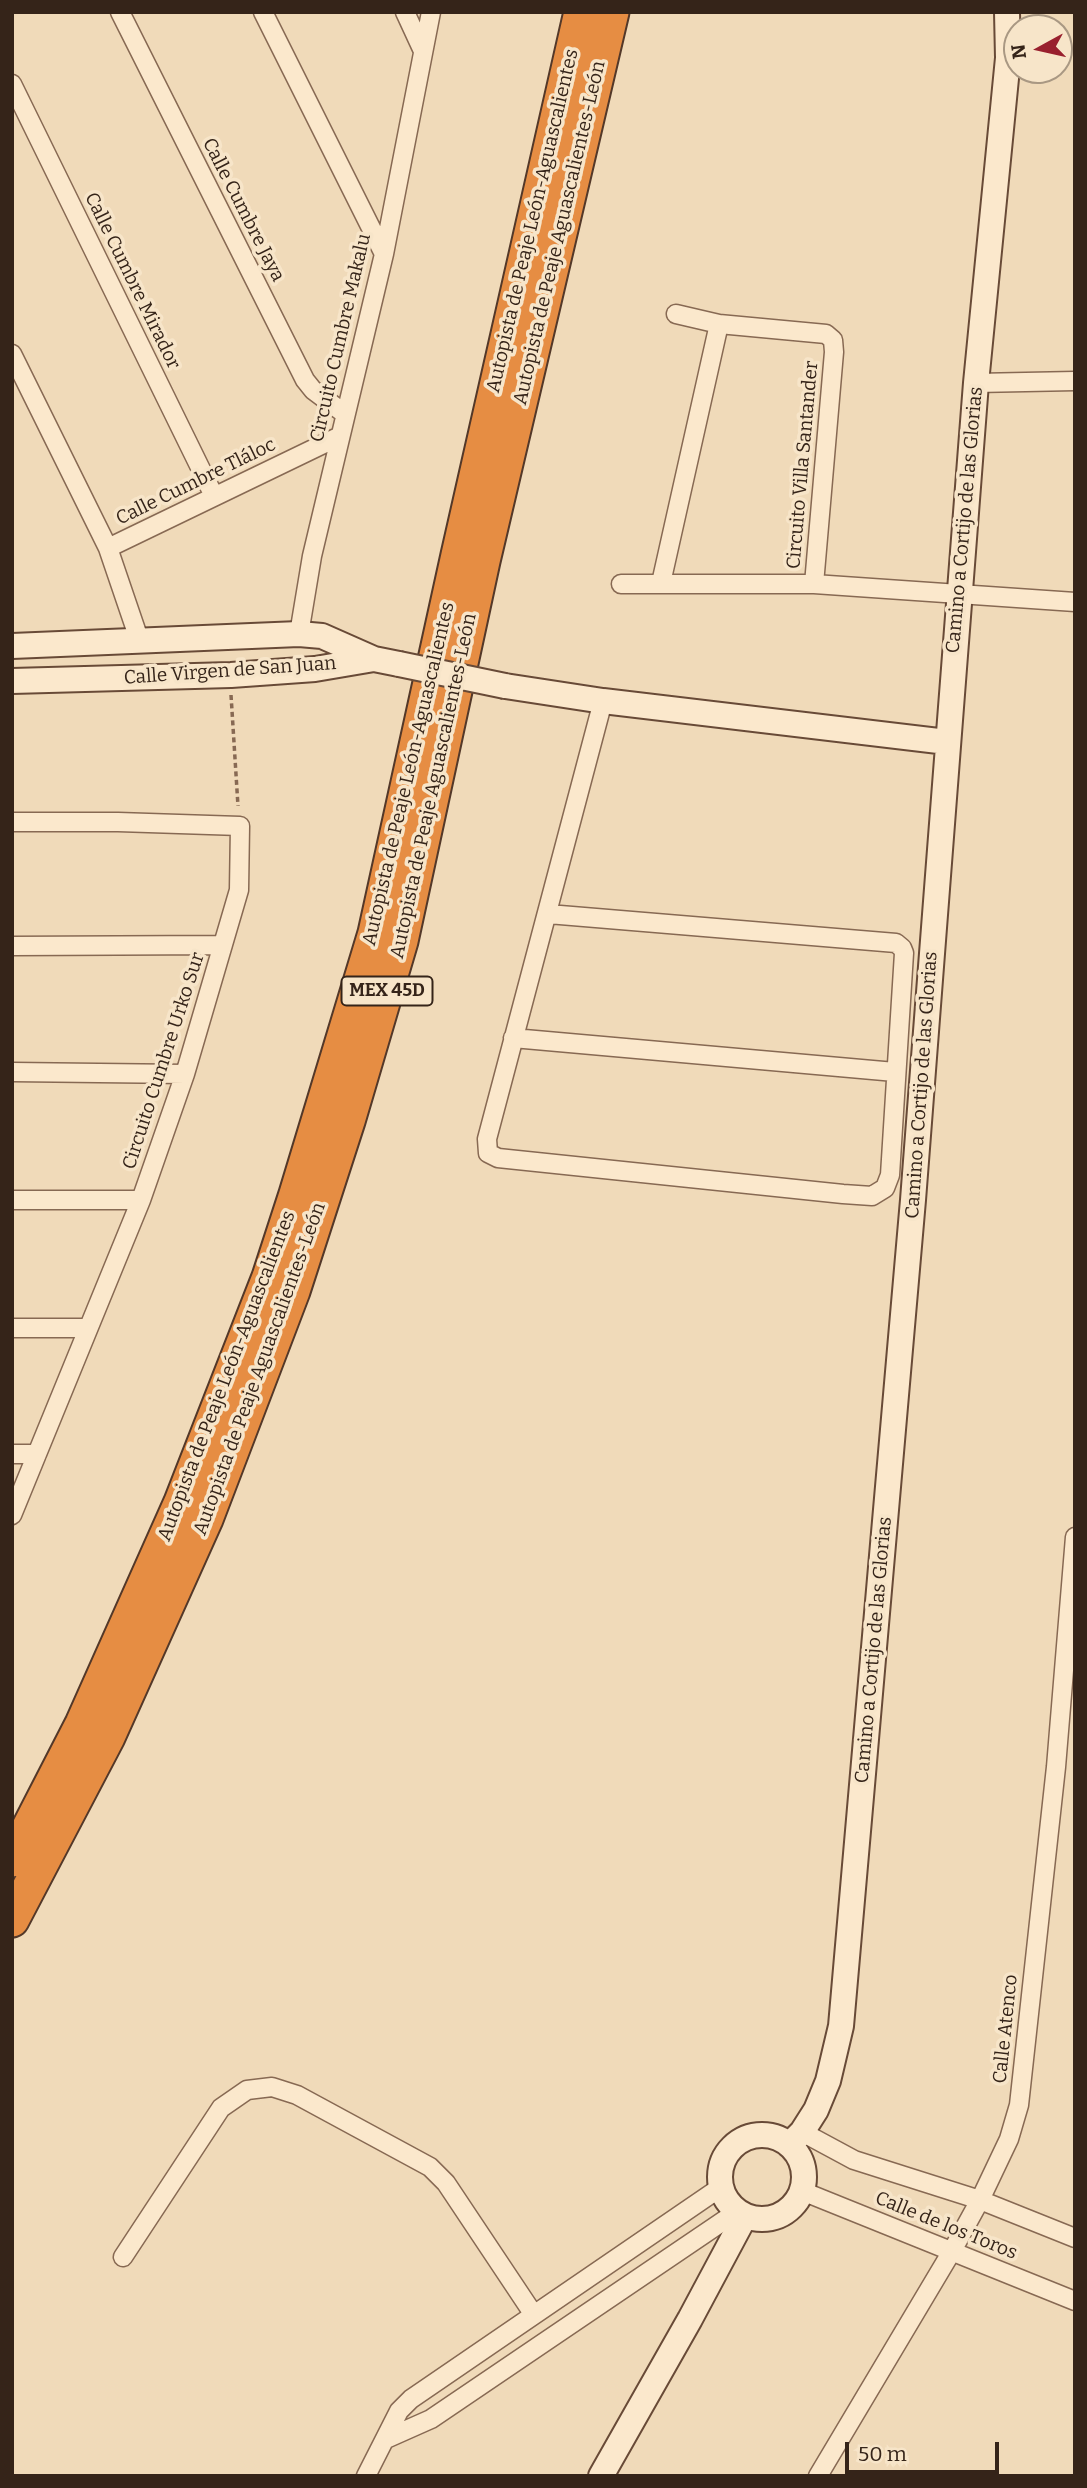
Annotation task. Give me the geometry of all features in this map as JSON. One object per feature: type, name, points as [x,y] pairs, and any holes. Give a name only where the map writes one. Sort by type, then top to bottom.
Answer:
[{"type":"highway","name":"Autopista de Peaje León-Aguascalientes","points":[[12,1860],[82,1724],[181,1502],[269,1277],[296,1194],[375,933],[581,12]]},
{"type":"highway","name":"Autopista de Peaje Aguascalientes-León","points":[[12,1920],[108,1737],[206,1519],[293,1291],[348,1121],[401,941],[483,561],[612,12]]},
{"type":"street","name":"Calle Cumbre Jaya","points":[[120,12],[305,380],[313,390],[345,414]]},
{"type":"street","points":[[263,12],[384,254]]},
{"type":"street","points":[[405,12],[423,51]]},
{"type":"street","name":"Circuito Cumbre Makalu","points":[[299,634],[312,556],[384,254],[431,12]]},
{"type":"street","name":"Camino a Cortijo de las Glorias","points":[[796,2138],[816,2110],[828,2081],[841,2026],[913,1200],[958,593],[1007,68],[1007,12]]},
{"type":"street","name":"Calle Cumbre Mirador","points":[[12,84],[214,496]]},
{"type":"street","name":"Circuito Villa Santander","points":[[676,314],[719,324],[826,334],[833,340],[814,584]]},
{"type":"street","points":[[661,583],[719,324]]},
{"type":"street","points":[[12,354],[108,548],[140,642]]},
{"type":"street","points":[[976,383],[1075,381]]},
{"type":"street","name":"Calle Cumbre Tláloc","points":[[108,548],[340,436]]},
{"type":"street","name":"Circuito Villa Santander","points":[[621,584],[814,584],[1075,601]]},
{"type":"street","name":"Calle Virgen de San Juan","points":[[12,646],[299,634],[337,641],[374,659]]},
{"type":"street","points":[[374,659],[505,687],[947,742]]},
{"type":"street","name":"Calle Virgen de San Juan","points":[[12,681],[230,675],[315,669],[374,659]]},
{"type":"street","points":[[548,914],[896,943],[904,953],[890,1175],[885,1188],[872,1196],[843,1194],[498,1158],[488,1153],[487,1139],[603,701]]},
{"type":"street","points":[[12,822],[240,826]]},
{"type":"street","name":"Circuito Cumbre Urko Sur","points":[[12,1515],[141,1199],[185,1074],[239,890],[240,826]]},
{"type":"street","points":[[12,946],[223,945]]},
{"type":"street","points":[[513,1038],[895,1072]]},
{"type":"street","points":[[12,1073],[185,1074]]},
{"type":"street","points":[[12,1200],[141,1199]]},
{"type":"street","points":[[12,1328],[88,1328]]},
{"type":"street","points":[[12,1454],[37,1454]]},
{"type":"street","name":"Calle Atenco","points":[[818,2476],[980,2200],[1009,2139],[1019,2105],[1056,1767],[1075,1537]]},
{"type":"street","points":[[123,2257],[221,2108],[247,2090],[272,2087],[297,2095],[430,2167],[446,2183],[534,2315]]},
{"type":"street","points":[[761,2135],[796,2138],[804,2179],[802,2192],[795,2204],[778,2216],[758,2219],[741,2214],[724,2196],[721,2187],[723,2165],[734,2146],[747,2138],[761,2135]]},
{"type":"street","name":"Calle de los Toros","points":[[796,2138],[854,2160],[980,2200],[1075,2238]]},
{"type":"street","points":[[366,2476],[399,2411],[411,2399],[721,2187]]},
{"type":"street","name":"Calle de los Toros","points":[[802,2192],[1075,2301]]},
{"type":"street","points":[[386,2439],[431,2419],[741,2214]]},
{"type":"street","points":[[601,2476],[690,2319],[741,2214]]},
{"type":"path","points":[[230,675],[240,826]]}]
